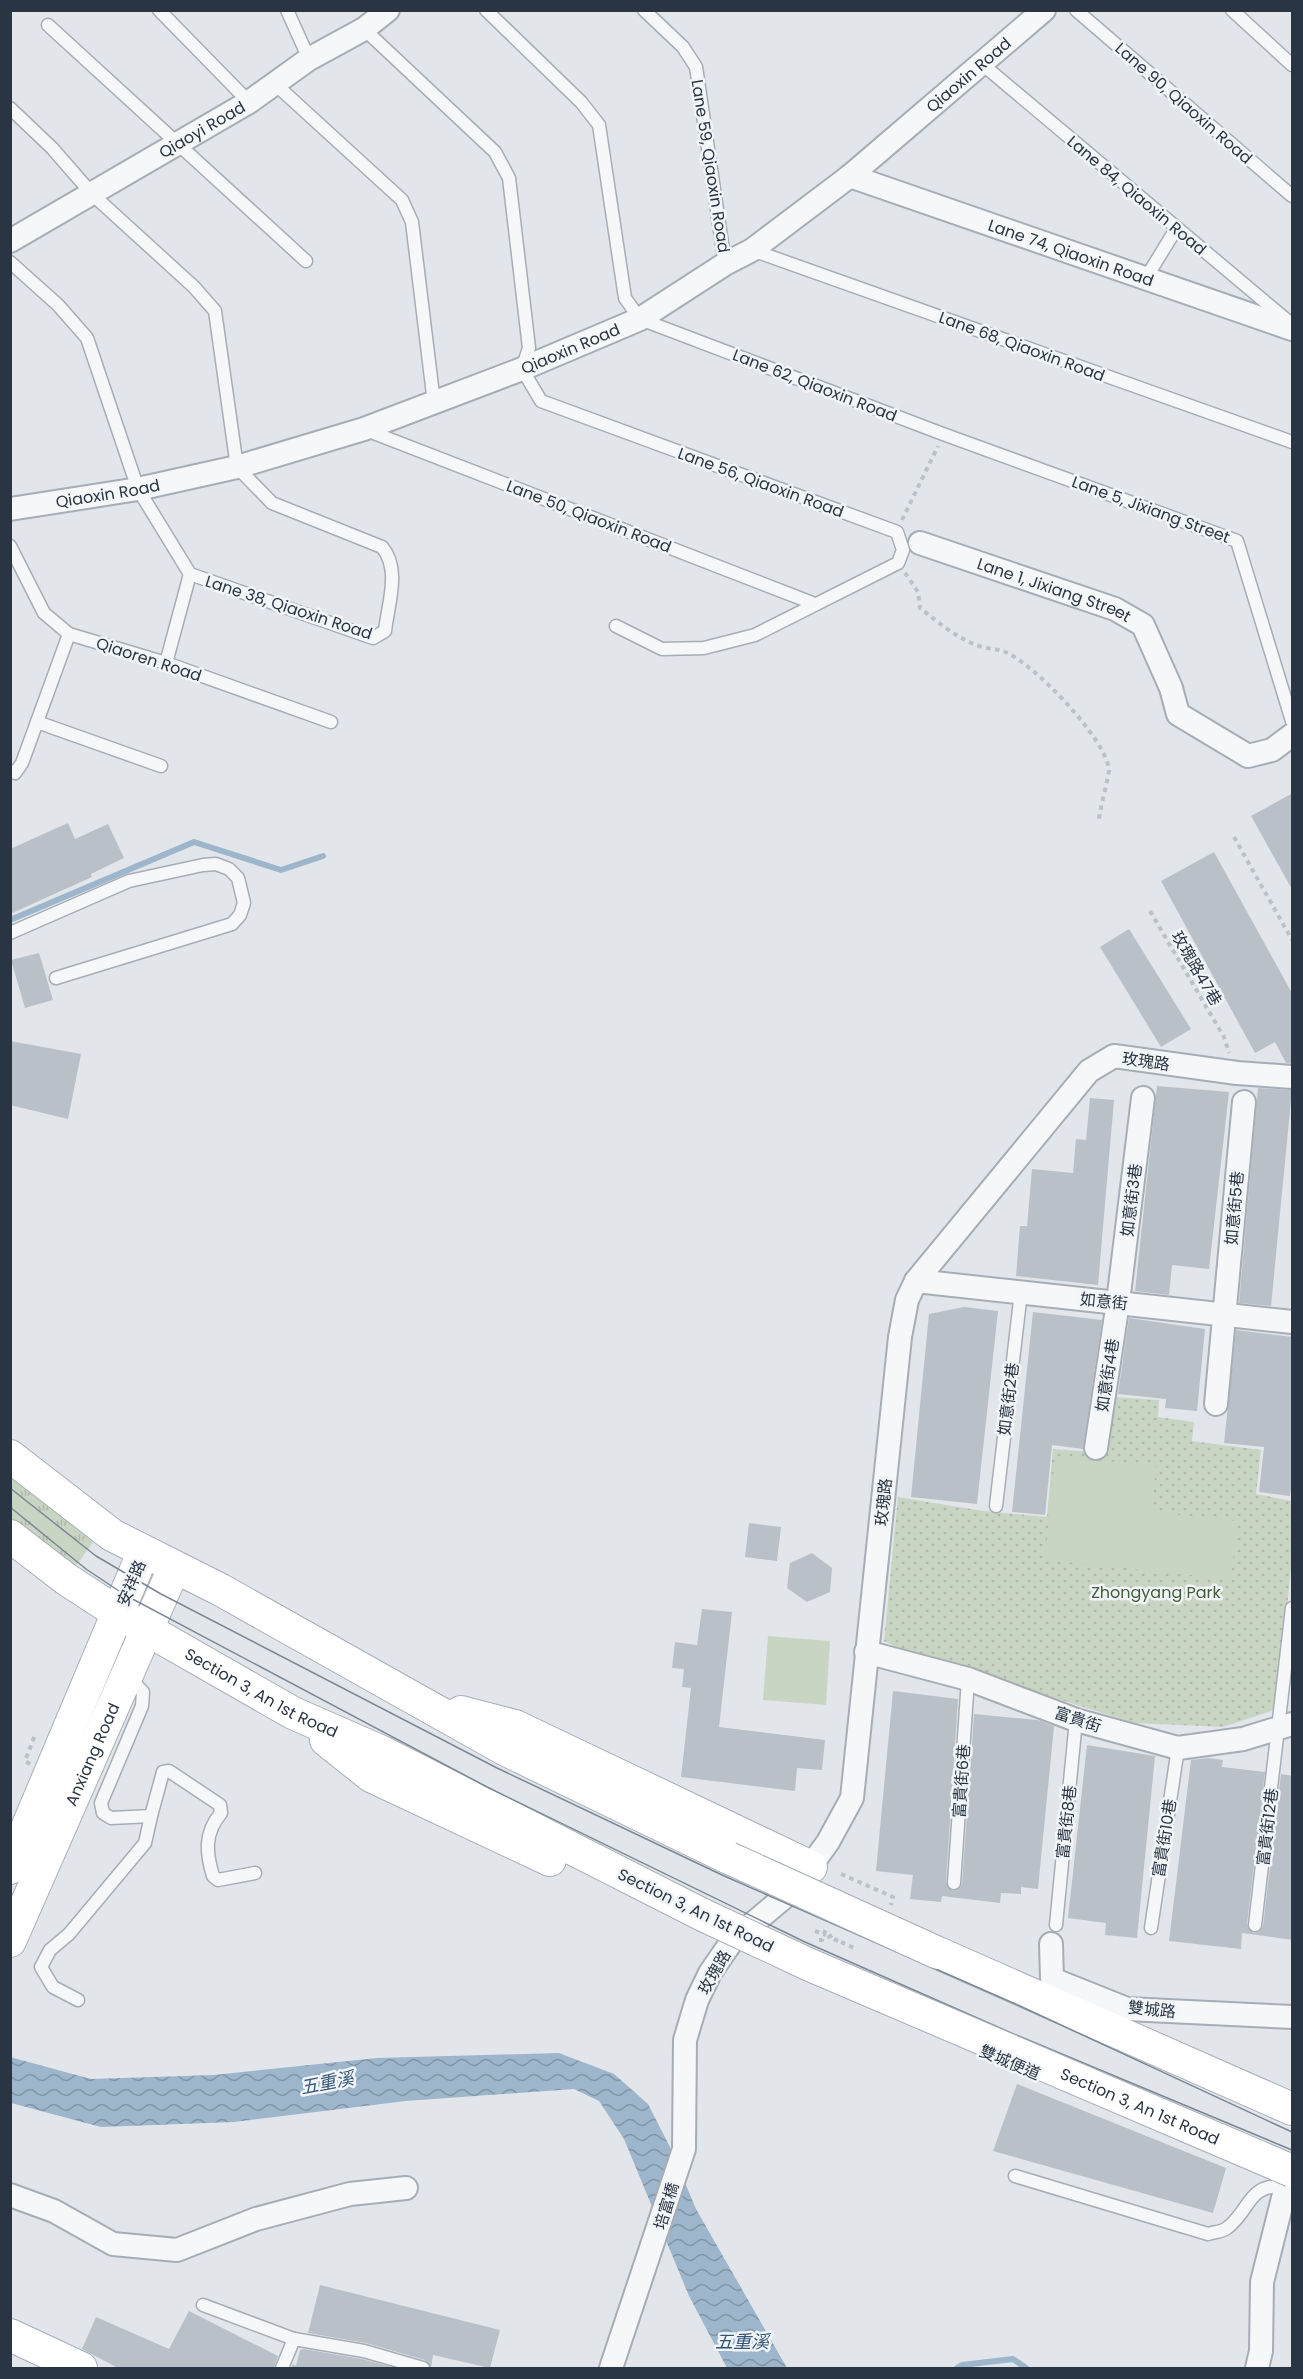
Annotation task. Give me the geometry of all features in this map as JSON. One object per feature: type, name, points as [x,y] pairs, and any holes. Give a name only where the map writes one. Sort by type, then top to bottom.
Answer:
[{"type":"street","name":"Qiaoyi Road","points":[[10,241],[93,195],[249,102],[309,59],[363,29],[388,10]]},
{"type":"street","name":"Qiaoxin Road","points":[[10,509],[138,489],[237,467],[364,429],[522,369],[640,319],[725,264],[753,250],[850,176],[1044,10]]},
{"type":"street","name":"Lane 74, Qiaoxin Road","points":[[850,176],[1293,327]]},
{"type":"street","name":"Lane 1, Jixiang Street","points":[[920,543],[1115,609],[1143,625],[1171,688],[1178,714],[1248,756],[1272,750],[1293,735]]},
{"type":"street","name":"玫瑰路","points":[[684,2149],[685,2040],[697,2000],[710,1972],[732,1941],[794,1890],[811,1867],[852,1798],[900,1337],[907,1300],[916,1281],[1089,1071],[1114,1056],[1237,1073],[1293,1077]]},
{"type":"street","name":"如意街3巷","points":[[1118,1302],[1143,1098]]},
{"type":"street","name":"如意街5巷","points":[[1216,1404],[1244,1102]]},
{"type":"street","name":"如意街","points":[[916,1281],[1293,1322]]},
{"type":"street","name":"如意街4巷","points":[[1096,1448],[1118,1302]]},
{"type":"street","points":[[10,1456],[112,1535],[143,1553],[221,1590],[506,1749],[729,1858],[938,1953],[1293,2109]]},
{"type":"street","name":"Section 3, An 1st Road","points":[[10,1536],[66,1579],[118,1613],[292,1713],[382,1752],[703,1915],[821,1970],[1290,2178]]},
{"type":"street","name":"安祥路","points":[[118,1613],[143,1553]]},
{"type":"street","name":"Anxiang Road","points":[[10,1941],[174,1568]]},
{"type":"street","name":"Anxiang Road","points":[[10,1868],[118,1613]]},
{"type":"street","name":"富貴街","points":[[866,1652],[969,1679],[1076,1719],[1178,1748],[1243,1739],[1286,1727]]},
{"type":"street","points":[[426,1704],[515,1726],[811,1867]]},
{"type":"street","points":[[292,1713],[371,1776],[640,1901],[732,1941]]},
{"type":"street","name":"雙城路","points":[[1053,1934],[1052,1979],[1127,2009],[1293,2017]]},
{"type":"street","name":"雙城便道","points":[[732,1941],[1228,2155],[1276,2178],[1290,2178]]},
{"type":"street","name":"培富橋","points":[[611,2368],[648,2263],[684,2149]]},
{"type":"street","points":[[1257,2368],[1261,2351],[1262,2282],[1290,2178]]},
{"type":"street","points":[[10,2195],[54,2211],[113,2244],[177,2250],[256,2219],[350,2194],[406,2188]]},
{"type":"street","points":[[10,2335],[81,2368]]},
{"type":"lane","points":[[159,10],[249,102]]},
{"type":"lane","points":[[287,10],[309,59]]},
{"type":"lane","points":[[486,10],[581,102],[599,125],[625,298],[640,319]]},
{"type":"lane","name":"Lane 59, Qiaoxin Road","points":[[644,10],[683,46],[696,67],[725,264]]},
{"type":"lane","name":"Lane 90, Qiaoxin Road","points":[[1076,10],[1293,196]]},
{"type":"lane","points":[[1232,10],[1293,65]]},
{"type":"lane","points":[[48,25],[176,145],[306,261]]},
{"type":"lane","points":[[363,29],[495,152],[509,178],[529,348],[522,369]]},
{"type":"lane","name":"Lane 84, Qiaoxin Road","points":[[982,64],[1293,327]]},
{"type":"lane","points":[[274,83],[402,200],[412,222],[434,403]]},
{"type":"lane","points":[[10,108],[52,148],[93,195],[194,286],[215,310],[237,467]]},
{"type":"lane","points":[[1146,278],[1176,229]]},
{"type":"lane","name":"Lane 68, Qiaoxin Road","points":[[753,250],[1293,442]]},
{"type":"lane","name":"Lane 38, Qiaoxin Road","points":[[10,262],[58,305],[87,338],[138,489],[190,574],[373,638],[385,631],[393,566],[390,555],[382,547],[272,503],[237,467]]},
{"type":"lane","name":"Lane 62, Qiaoxin Road","points":[[640,319],[990,450]]},
{"type":"lane","name":"Lane 56, Qiaoxin Road","points":[[522,369],[541,401],[897,532]]},
{"type":"lane","name":"Lane 50, Qiaoxin Road","points":[[364,429],[815,604]]},
{"type":"lane","name":"Lane 5, Jixiang Street","points":[[990,450],[1237,541],[1293,721]]},
{"type":"lane","points":[[616,626],[662,649],[704,648],[755,635],[898,563],[903,550],[897,532]]},
{"type":"lane","name":"Qiaoren Road","points":[[10,546],[44,613],[69,634],[166,663],[330,722]]},
{"type":"lane","points":[[166,663],[190,574]]},
{"type":"lane","points":[[10,771],[15,772],[22,763],[69,634]]},
{"type":"lane","points":[[37,722],[161,766]]},
{"type":"lane","points":[[10,933],[129,881],[216,864],[229,869],[238,878],[243,890],[244,903],[232,924],[222,929],[56,978]]},
{"type":"lane","name":"如意街2巷","points":[[996,1506],[1021,1292]]},
{"type":"lane","name":"富貴街12巷","points":[[1254,1925],[1286,1727],[1293,1608]]},
{"type":"lane","points":[[126,1674],[143,1692],[142,1706],[100,1803],[103,1813],[111,1818],[151,1815]]},
{"type":"lane","name":"富貴街6巷","points":[[954,1883],[969,1679]]},
{"type":"lane","name":"富貴街8巷","points":[[1053,1934],[1076,1719]]},
{"type":"lane","name":"富貴街10巷","points":[[1150,1928],[1178,1748]]},
{"type":"lane","points":[[78,2001],[53,1987],[40,1966],[50,1950],[69,1934],[145,1843],[164,1772],[168,1771],[220,1805],[221,1813],[210,1826],[207,1836],[213,1876],[218,1880],[255,1873]]},
{"type":"lane","points":[[1015,2176],[1208,2234],[1226,2230],[1258,2189],[1273,2186],[1290,2178]]},
{"type":"lane","points":[[203,2305],[294,2339],[364,2351],[423,2368]]},
{"type":"lane","points":[[282,2368],[294,2339]]},
{"type":"path","points":[[897,532],[943,434]]},
{"type":"path","points":[[898,563],[918,592],[920,608],[956,634],[981,647],[1006,652],[1066,700],[1094,736],[1109,770],[1101,799],[1099,819]]},
{"type":"path","points":[[1234,837],[1293,940]]},
{"type":"path","name":"玫瑰路47巷","points":[[1149,911],[1224,1037]]},
{"type":"path","points":[[31,1764],[25,1761],[35,1735]]},
{"type":"path","points":[[815,1931],[854,1948]]},
{"type":"path","points":[[841,1942],[829,1937],[830,1934],[846,1940],[847,1937]]},
{"type":"green space","name":"Zhongyang Park","points":[[1114,1397],[1159,1400],[1158,1417],[1194,1422],[1192,1441],[1261,1450],[1256,1494],[1292,1501],[1292,1558],[1277,1709],[1223,1727],[1135,1723],[907,1652],[884,1641],[898,1497],[983,1511],[1047,1517],[1053,1449],[1108,1453]]},
{"type":"green space","points":[[1055,1456],[1156,1466],[1152,1512],[1237,1521],[1231,1579],[1045,1560]]},
{"type":"green space","points":[[10,1468],[96,1538],[73,1570],[11,1520]]},
{"type":"green space","points":[[768,1636],[830,1641],[826,1705],[763,1700]]},
{"type":"water","name":"五重溪","points":[[559,2053],[614,2074],[648,2104],[670,2147],[696,2209],[787,2368],[727,2368],[689,2296],[624,2139],[599,2101],[574,2089],[406,2101],[234,2122],[101,2127],[11,2103],[10,2057],[91,2079],[214,2075],[377,2058]]},
{"type":"building","points":[[1293,793],[1293,891],[1251,816]]},
{"type":"building","points":[[68,823],[75,839],[108,824],[124,858],[91,874],[92,877],[10,914],[10,849]]},
{"type":"building","points":[[1214,852],[1293,995],[1293,1064],[1286,1063],[1275,1042],[1255,1053],[1161,881]]},
{"type":"building","points":[[1129,929],[1191,1029],[1161,1047],[1100,947]]},
{"type":"building","points":[[39,953],[53,1000],[25,1008],[11,960]]},
{"type":"building","points":[[10,1041],[81,1054],[68,1119],[10,1105]]},
{"type":"building","points":[[1157,1086],[1229,1092],[1209,1269],[1172,1265],[1169,1295],[1135,1291]]},
{"type":"building","points":[[1258,1088],[1292,1090],[1271,1306],[1239,1303]]},
{"type":"building","points":[[1090,1098],[1114,1100],[1098,1285],[1016,1276],[1020,1226],[1027,1226],[1032,1169],[1073,1173],[1076,1139],[1086,1140]]},
{"type":"building","points":[[964,1307],[998,1311],[977,1504],[911,1497],[929,1314]]},
{"type":"building","points":[[1033,1312],[1102,1320],[1083,1449],[1052,1445],[1045,1515],[1012,1512]]},
{"type":"building","points":[[1129,1318],[1205,1329],[1197,1411],[1165,1408],[1166,1399],[1118,1394]]},
{"type":"building","points":[[1236,1330],[1293,1337],[1293,1475],[1290,1496],[1259,1492],[1264,1447],[1224,1443]]},
{"type":"building","points":[[749,1523],[781,1527],[777,1561],[745,1557]]},
{"type":"building","points":[[812,1553],[832,1568],[830,1592],[807,1602],[787,1588],[790,1563]]},
{"type":"building","points":[[702,1609],[732,1612],[719,1727],[825,1740],[822,1770],[797,1768],[795,1791],[681,1777],[691,1688],[682,1687],[684,1669],[672,1668],[675,1642],[697,1645]]},
{"type":"building","points":[[893,1691],[958,1699],[946,1882],[953,1891],[958,1890],[962,1884],[974,1714],[1038,1720],[1054,1726],[1038,1889],[1021,1887],[1021,1894],[1001,1893],[1000,1903],[942,1896],[941,1902],[910,1899],[913,1875],[876,1871]]},
{"type":"building","points":[[1087,1745],[1155,1756],[1137,1938],[1105,1935],[1106,1923],[1068,1918]]},
{"type":"building","points":[[1208,1758],[1223,1760],[1222,1767],[1265,1772],[1247,1924],[1253,1933],[1259,1932],[1263,1926],[1281,1774],[1293,1776],[1293,1940],[1242,1933],[1241,1949],[1169,1941],[1191,1760]]},
{"type":"building","points":[[1017,2084],[1226,2168],[1213,2213],[993,2151]]},
{"type":"building","points":[[320,2285],[500,2330],[490,2368],[433,2355],[431,2368],[425,2360],[366,2343],[308,2333]]},
{"type":"building","points":[[189,2311],[278,2356],[274,2368],[118,2368],[82,2349],[96,2317],[169,2349]]},
{"type":"building","points":[[300,2350],[362,2359],[395,2368],[291,2368],[293,2364],[296,2366]]},
{"type":"waterway","points":[[10,920],[194,842],[281,870],[323,856]]},
{"type":"waterway","points":[[957,2368],[962,2365],[1013,2359],[1026,2368]]},
{"type":"tram line","points":[[10,1488],[96,1556],[161,1594],[497,1768],[722,1875],[1020,2006],[1292,2132]]},
{"type":"tram line","points":[[10,1507],[86,1569],[125,1595],[487,1787],[805,1942],[1009,2032],[1292,2150]]}]
